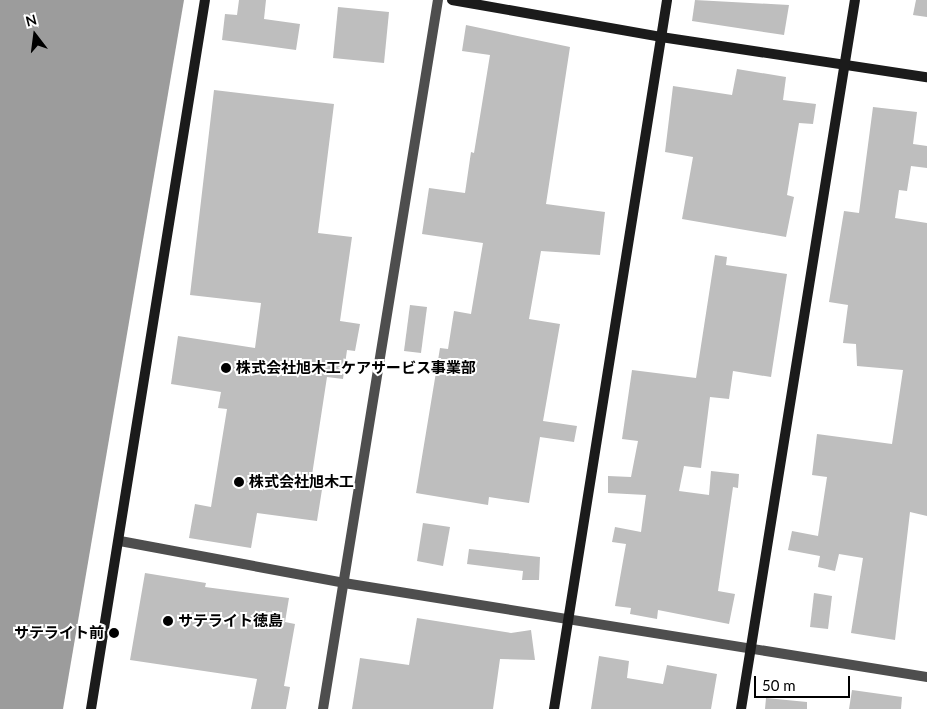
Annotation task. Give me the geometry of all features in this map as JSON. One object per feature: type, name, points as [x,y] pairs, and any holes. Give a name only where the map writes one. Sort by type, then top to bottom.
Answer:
[{"type":"street","points":[[92,709],[206,0]]},
{"type":"street","points":[[92,709],[206,0]]},
{"type":"street","points":[[323,709],[438,0]]},
{"type":"street","points":[[452,0],[661,38],[844,63],[927,77]]},
{"type":"street","points":[[554,709],[667,0]]},
{"type":"street","points":[[741,709],[855,0]]},
{"type":"street","points":[[120,541],[344,583],[750,650],[927,677]]},
{"type":"shaded area","points":[[0,0],[184,0],[63,709],[0,709]]},
{"type":"building","points":[[239,0],[266,0],[264,19],[300,24],[296,50],[222,40],[225,14],[237,15]]},
{"type":"building","points":[[695,0],[789,5],[784,35],[692,21]]},
{"type":"building","points":[[916,0],[927,0],[927,17],[913,15]]},
{"type":"building","points":[[338,7],[389,12],[384,63],[333,58]]},
{"type":"building","points":[[466,25],[570,47],[546,204],[605,212],[600,255],[541,251],[529,319],[560,324],[543,421],[577,426],[574,442],[540,437],[529,503],[489,497],[488,505],[416,493],[440,348],[448,349],[454,311],[471,314],[483,243],[422,234],[429,188],[465,193],[471,152],[474,153],[490,55],[462,51]]},
{"type":"building","points":[[737,69],[786,77],[783,100],[816,104],[813,124],[799,123],[787,195],[794,197],[786,237],[682,219],[693,157],[665,152],[673,86],[732,95]]},
{"type":"building","points":[[214,90],[334,104],[318,233],[352,237],[340,321],[360,324],[355,351],[347,350],[343,379],[327,377],[312,475],[324,477],[317,521],[257,513],[251,548],[189,538],[195,504],[211,507],[227,409],[218,408],[221,392],[171,384],[178,336],[255,348],[261,303],[190,295]]},
{"type":"building","points":[[873,107],[917,112],[913,144],[927,146],[927,168],[911,166],[907,191],[899,190],[895,218],[927,223],[927,516],[910,512],[895,640],[851,633],[863,558],[839,554],[835,571],[818,567],[820,556],[788,550],[792,531],[818,536],[827,477],[812,475],[817,434],[892,444],[903,370],[857,366],[856,344],[843,343],[848,305],[829,302],[844,211],[859,213]]},
{"type":"building","points":[[715,255],[727,257],[726,265],[787,274],[771,377],[733,371],[729,399],[710,397],[701,468],[684,466],[679,491],[709,495],[711,471],[739,474],[738,488],[733,487],[718,591],[735,594],[729,624],[658,610],[657,619],[630,614],[631,608],[615,606],[626,544],[612,542],[615,527],[641,532],[646,495],[608,493],[608,476],[631,477],[638,441],[622,439],[632,370],[696,378]]},
{"type":"building","points":[[410,305],[427,307],[421,353],[404,351]]},
{"type":"building","points":[[423,523],[450,527],[443,566],[417,561]]},
{"type":"building","points":[[469,549],[540,557],[539,580],[522,580],[523,571],[467,564]]},
{"type":"building","points":[[145,573],[206,583],[205,587],[289,598],[285,622],[295,624],[284,686],[290,687],[286,709],[251,709],[257,679],[130,660]]},
{"type":"building","points":[[814,593],[832,596],[828,629],[810,627]]},
{"type":"building","points":[[417,618],[511,633],[531,630],[535,660],[500,659],[493,709],[352,709],[360,658],[409,665]]},
{"type":"building","points":[[599,656],[629,661],[627,678],[663,684],[667,665],[717,674],[711,709],[591,709]]},
{"type":"building","points":[[852,690],[902,697],[901,709],[849,709]]},
{"type":"building","points":[[766,698],[807,702],[807,709],[765,709]]},
{"type":"place","name":"株式会社旭木工ケアサービス事業部","points":[[226,368]]},
{"type":"place","name":"株式会社旭木工","points":[[239,482]]},
{"type":"place","name":"サテライト徳島","points":[[168,621]]},
{"type":"place","name":"サテライト前","points":[[114,633]]}]
